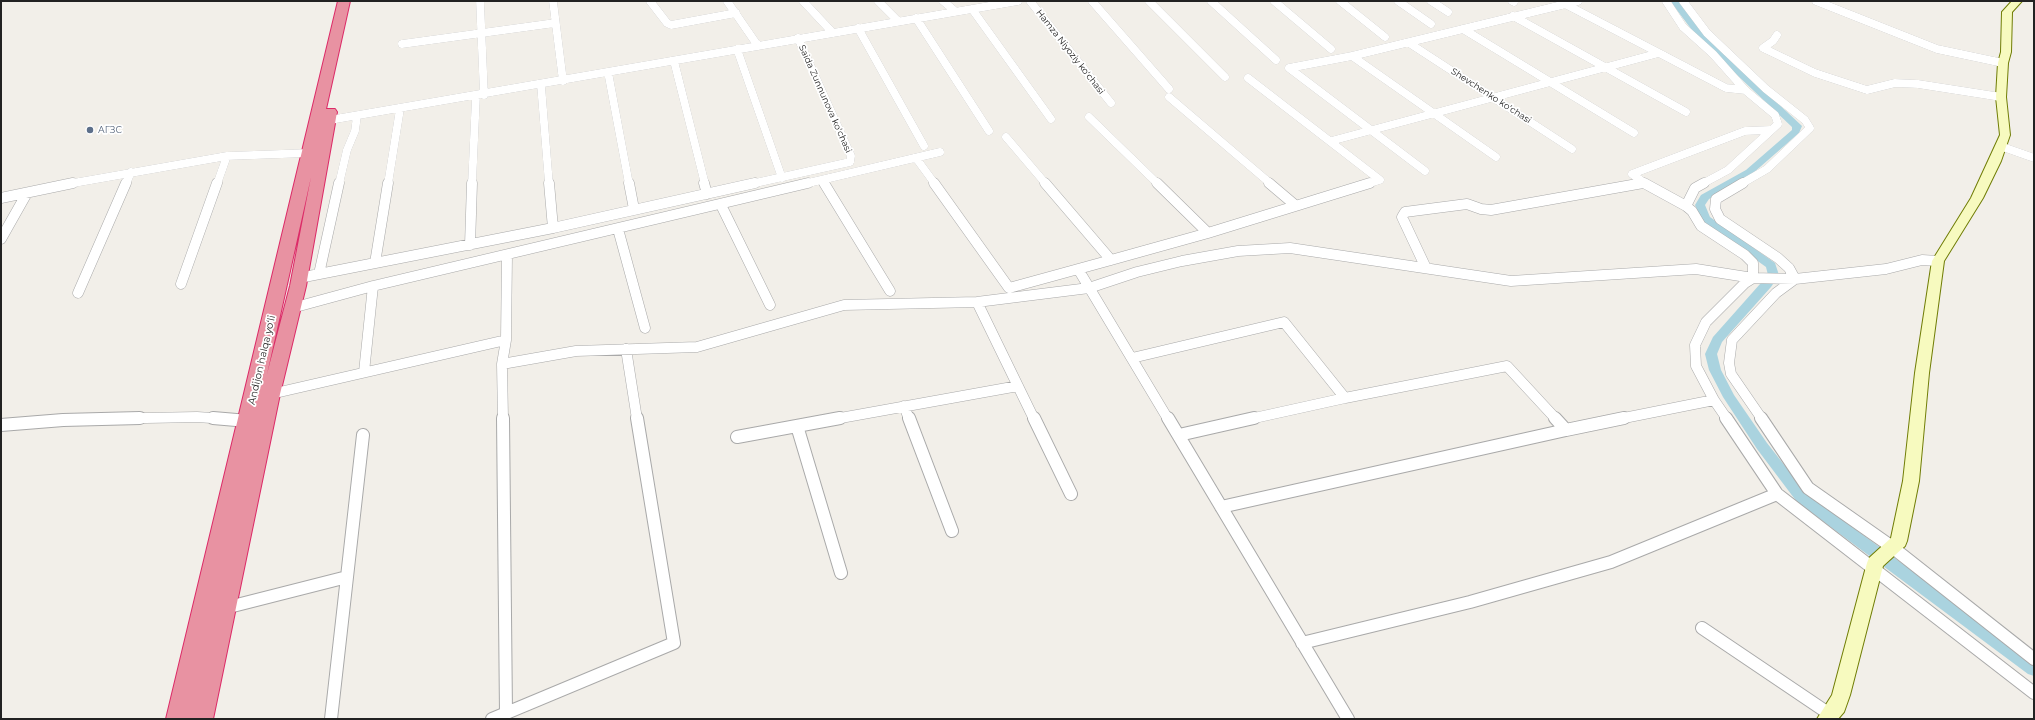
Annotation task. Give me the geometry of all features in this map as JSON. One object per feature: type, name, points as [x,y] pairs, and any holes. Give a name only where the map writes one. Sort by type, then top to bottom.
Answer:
[{"type":"highway","name":"Andijon halqa yo‘li","points":[[201,719],[271,394],[299,278],[322,121],[344,1]]},
{"type":"highway","name":"Andijon halqa yo‘li","points":[[178,719],[309,152],[322,121],[355,1]]},
{"type":"street","points":[[470,245],[480,96],[482,33],[480,1]]},
{"type":"street","points":[[553,1],[563,81]]},
{"type":"street","points":[[650,1],[666,23],[671,25],[736,13]]},
{"type":"street","points":[[727,1],[758,46]]},
{"type":"street","points":[[803,1],[832,32]]},
{"type":"street","points":[[878,1],[898,21]]},
{"type":"street","points":[[943,1],[956,12]]},
{"type":"street","points":[[322,121],[480,96],[798,38],[1018,1]]},
{"type":"street","name":"Hamza Niyoziy koʻchasi","points":[[1030,1],[1111,104]]},
{"type":"street","points":[[1092,1],[1169,93],[1295,205]]},
{"type":"street","points":[[1149,1],[1225,76]]},
{"type":"street","points":[[1212,1],[1276,60]]},
{"type":"street","points":[[1274,1],[1331,49]]},
{"type":"street","points":[[1340,1],[1385,37]]},
{"type":"street","points":[[1398,1],[1431,24]]},
{"type":"street","points":[[1431,1],[1448,12]]},
{"type":"street","points":[[1425,171],[1289,68],[1352,56],[1578,1]]},
{"type":"street","points":[[1666,1],[1683,27],[1713,54],[1745,90],[1774,115],[1778,124],[1728,170],[1695,188],[1686,206]]},
{"type":"street","points":[[1683,1],[1707,33],[1766,89],[1805,120],[1810,128],[1767,169],[1716,199],[1715,209],[1720,219],[1778,258],[1789,268],[1790,279]]},
{"type":"street","points":[[1816,1],[1937,49],[2003,63]]},
{"type":"street","points":[[1702,628],[1828,717],[1837,706],[1874,567],[1890,548],[1900,541],[1911,481],[1922,373],[1938,261],[1977,198],[1996,161],[2005,135],[2001,97],[2003,63],[2006,52],[2006,12],[2017,1]]},
{"type":"street","points":[[1565,4],[1726,88],[1745,90]]},
{"type":"street","points":[[972,9],[1051,119]]},
{"type":"street","points":[[1514,16],[1686,112]]},
{"type":"street","points":[[916,18],[989,131]]},
{"type":"street","points":[[402,44],[555,23]]},
{"type":"street","points":[[858,28],[924,146]]},
{"type":"street","points":[[1463,29],[1634,133]]},
{"type":"street","points":[[1777,35],[1773,41],[1763,48],[1775,56],[1867,90],[1895,83],[1918,84],[2001,97]]},
{"type":"street","name":"Saida Zunnunova koʻchasi","points":[[782,178],[847,164],[850,162],[851,156],[798,38]]},
{"type":"street","name":"Shevchenko koʻchasi","points":[[1409,42],[1572,149]]},
{"type":"street","points":[[299,278],[553,228],[634,209],[782,178],[737,49]]},
{"type":"street","points":[[1331,141],[1659,53]]},
{"type":"street","points":[[1352,56],[1496,157]]},
{"type":"street","points":[[674,61],[707,194]]},
{"type":"street","points":[[608,72],[634,209]]},
{"type":"street","points":[[916,158],[1009,288],[1208,232],[1380,180],[1248,78]]},
{"type":"street","points":[[541,85],[553,228]]},
{"type":"street","points":[[375,263],[400,108]]},
{"type":"street","points":[[319,274],[342,168],[347,150],[355,131],[357,116]]},
{"type":"street","points":[[1089,117],[1208,232]]},
{"type":"street","points":[[1753,278],[1753,263],[1745,255],[1701,226],[1692,211],[1686,206],[1644,183],[1632,174],[1745,131],[1770,130]]},
{"type":"street","points":[[1006,137],[1111,260]]},
{"type":"street","points":[[2000,146],[2034,158]]},
{"type":"street","points":[[1,198],[131,172],[227,156],[309,152]]},
{"type":"street","points":[[292,308],[374,286],[507,256],[940,152]]},
{"type":"street","points":[[181,284],[227,156]]},
{"type":"street","points":[[78,293],[131,172]]},
{"type":"street","points":[[823,181],[890,291]]},
{"type":"street","points":[[1426,268],[1402,217],[1405,212],[1468,204],[1481,209],[1491,210],[1644,183]]},
{"type":"street","points":[[1,239],[27,193]]},
{"type":"street","points":[[721,205],[770,305]]},
{"type":"street","points":[[618,229],[645,328]]},
{"type":"street","points":[[502,364],[576,351],[697,347],[844,305],[977,302],[1089,288],[1136,272],[1182,261],[1238,252],[1290,248],[1511,281],[1696,269],[1753,278],[1790,279],[1886,269],[1922,260],[1938,261]]},
{"type":"street","points":[[506,714],[502,364],[506,340],[507,256]]},
{"type":"street","points":[[1078,269],[1179,435],[1348,719]]},
{"type":"street","points":[[1753,278],[1745,283],[1706,322],[1695,345],[1696,366],[1714,400],[1777,494],[1874,567],[2034,692]]},
{"type":"street","points":[[1790,279],[1732,340],[1729,363],[1731,374],[1808,488],[1890,548],[2034,659]]},
{"type":"street","points":[[364,372],[374,286]]},
{"type":"street","points":[[977,302],[1070,494]]},
{"type":"street","points":[[1132,358],[1284,322],[1345,398]]},
{"type":"street","points":[[271,394],[506,340]]},
{"type":"street","points":[[492,719],[674,643],[626,349]]},
{"type":"street","points":[[1179,435],[1345,398],[1507,366],[1566,430]]},
{"type":"street","points":[[737,437],[1018,386]]},
{"type":"street","points":[[1222,507],[1566,430],[1714,400]]},
{"type":"street","points":[[904,406],[952,531]]},
{"type":"street","points":[[1,425],[63,420],[197,417],[248,421]]},
{"type":"street","points":[[797,426],[841,573]]},
{"type":"street","points":[[331,719],[363,435]]},
{"type":"street","points":[[1302,643],[1470,602],[1611,562],[1777,494]]},
{"type":"street","points":[[225,608],[347,577]]},
{"type":"waterway","points":[[1674,1],[1701,36],[1797,126],[1796,131],[1749,172],[1705,197],[1700,205],[1706,219],[1771,265],[1774,275],[1767,285],[1717,340],[1711,354],[1715,370],[1729,397],[1762,446],[1802,498],[2034,669]]},
{"type":"place","name":"АГЗС","points":[[90,130]]}]
